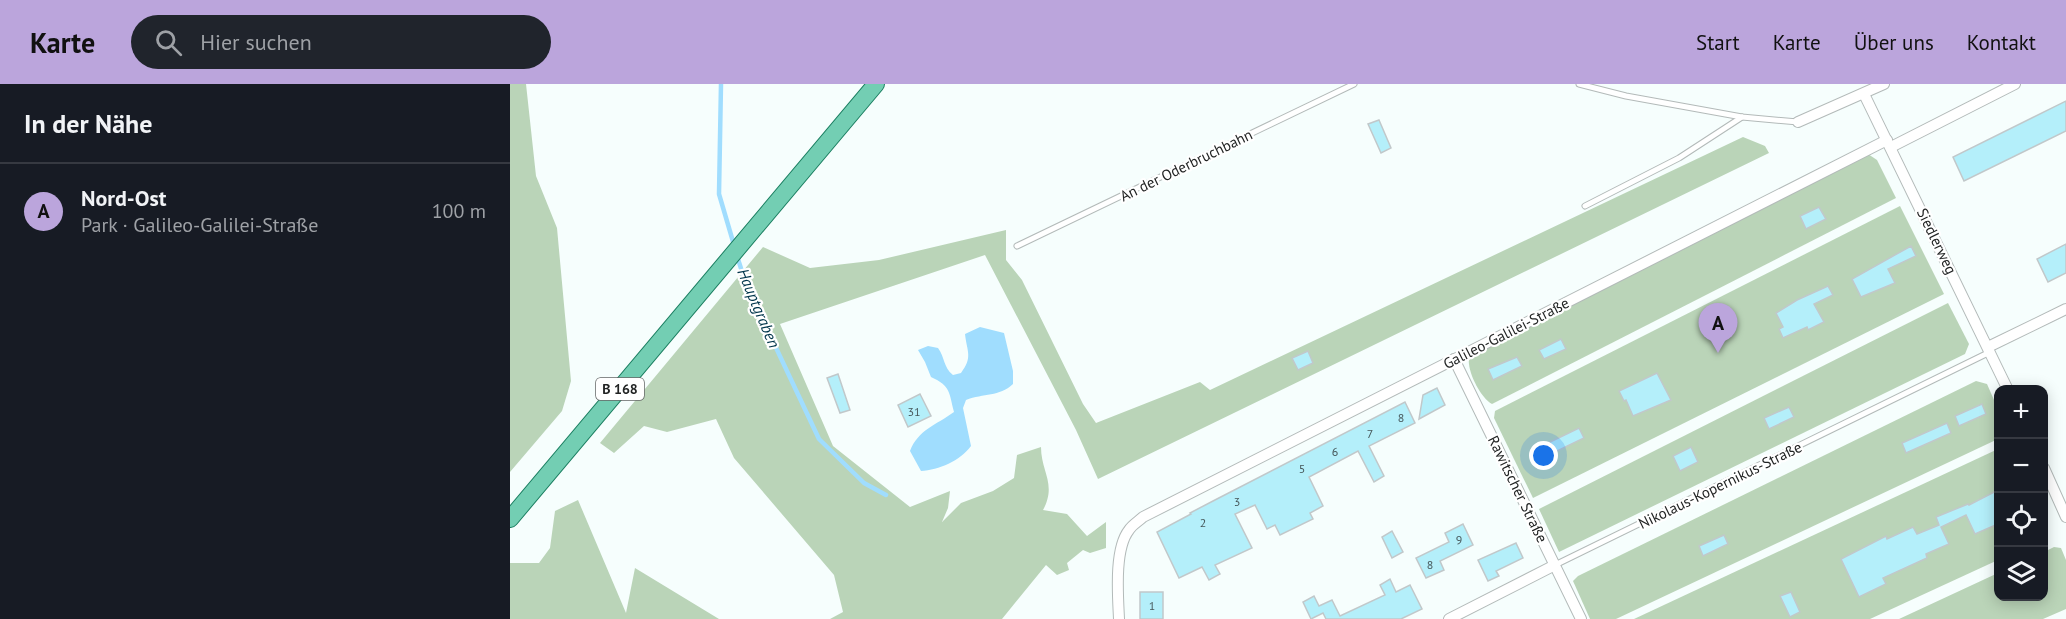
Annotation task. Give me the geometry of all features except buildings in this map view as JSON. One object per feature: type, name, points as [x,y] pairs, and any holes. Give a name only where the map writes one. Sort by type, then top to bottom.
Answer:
[{"type":"main road","name":"B 168","points":[[510,519],[876,84]]},
{"type":"street","points":[[1798,122],[1884,84]]},
{"type":"street","name":"Galileo-Galilei-Straße","points":[[1119,619],[1117,591],[1120,555],[1128,530],[1143,517],[1454,359],[1889,143],[2015,84]]},
{"type":"street","name":"Siedlerweg","points":[[1864,94],[2006,385]]},
{"type":"street","points":[[1989,349],[2066,309]]},
{"type":"street","name":"Rawitscher Straße","points":[[1454,359],[1581,619]]},
{"type":"street","points":[[2048,479],[2066,517]]},
{"type":"street","name":"Nikolaus-Kopernikus-Straße","points":[[1449,619],[1555,565]]},
{"type":"lane","name":"An der Oderbruchbahn","points":[[1017,246],[1354,84]]},
{"type":"lane","points":[[1579,84],[1626,96],[1742,117],[1798,122]]},
{"type":"lane","points":[[1585,206],[1679,158],[1742,117]]},
{"type":"lane","name":"Nikolaus-Kopernikus-Straße","points":[[1555,565],[1989,349]]},
{"type":"green space","points":[[510,84],[526,84],[536,176],[557,228],[571,381],[562,411],[510,472]]},
{"type":"green space","points":[[1743,137],[1765,146],[1769,153],[1098,479],[1076,430],[985,255],[780,324],[833,446],[910,507],[950,491],[948,508],[942,522],[961,503],[993,491],[1014,478],[1017,455],[1041,447],[1049,485],[1049,493],[1043,510],[1067,514],[1087,536],[1106,522],[1106,548],[1090,553],[1083,550],[1067,563],[1069,570],[1057,575],[1046,565],[1002,619],[830,619],[843,612],[834,575],[734,458],[716,419],[667,432],[644,426],[614,453],[600,443],[763,247],[810,268],[879,260],[1006,230],[1006,260],[1022,280],[1083,404],[1096,423],[1200,382],[1210,390]]},
{"type":"green space","points":[[1868,154],[1877,160],[1896,198],[1492,404],[1479,390],[1470,370],[1469,358]]},
{"type":"green space","points":[[1900,206],[1944,294],[1533,498],[1494,418],[1495,411]]},
{"type":"green space","points":[[1948,303],[1969,344],[1965,354],[1559,552],[1539,509]]},
{"type":"green space","points":[[1976,381],[1987,384],[1994,400],[1994,441],[1616,619],[1590,619],[1573,581],[1578,576]]},
{"type":"green space","points":[[1994,451],[1994,562],[1870,619],[1634,619]]},
{"type":"green space","points":[[578,500],[626,613],[635,568],[719,619],[510,619],[510,563],[539,563],[550,548],[555,511]]},
{"type":"green space","points":[[2054,547],[2061,548],[2066,560],[2066,609],[2043,619],[1899,619],[1994,575],[1994,601],[2048,601],[2048,550]]},
{"type":"water","points":[[980,327],[1004,333],[1013,371],[1013,384],[997,393],[966,400],[963,408],[971,446],[949,464],[921,471],[910,451],[913,444],[928,428],[954,412],[946,387],[931,377],[918,350],[928,346],[938,348],[950,372],[953,375],[961,373],[968,358],[965,334]]},
{"type":"waterway","name":"Hauptgraben","points":[[721,84],[719,194],[734,245]]},
{"type":"waterway","name":"Hauptgraben","points":[[737,256],[746,284],[819,439],[864,483],[886,495]]},
{"type":"place","name":"Nord-Ost","points":[[1718,353]]}]
